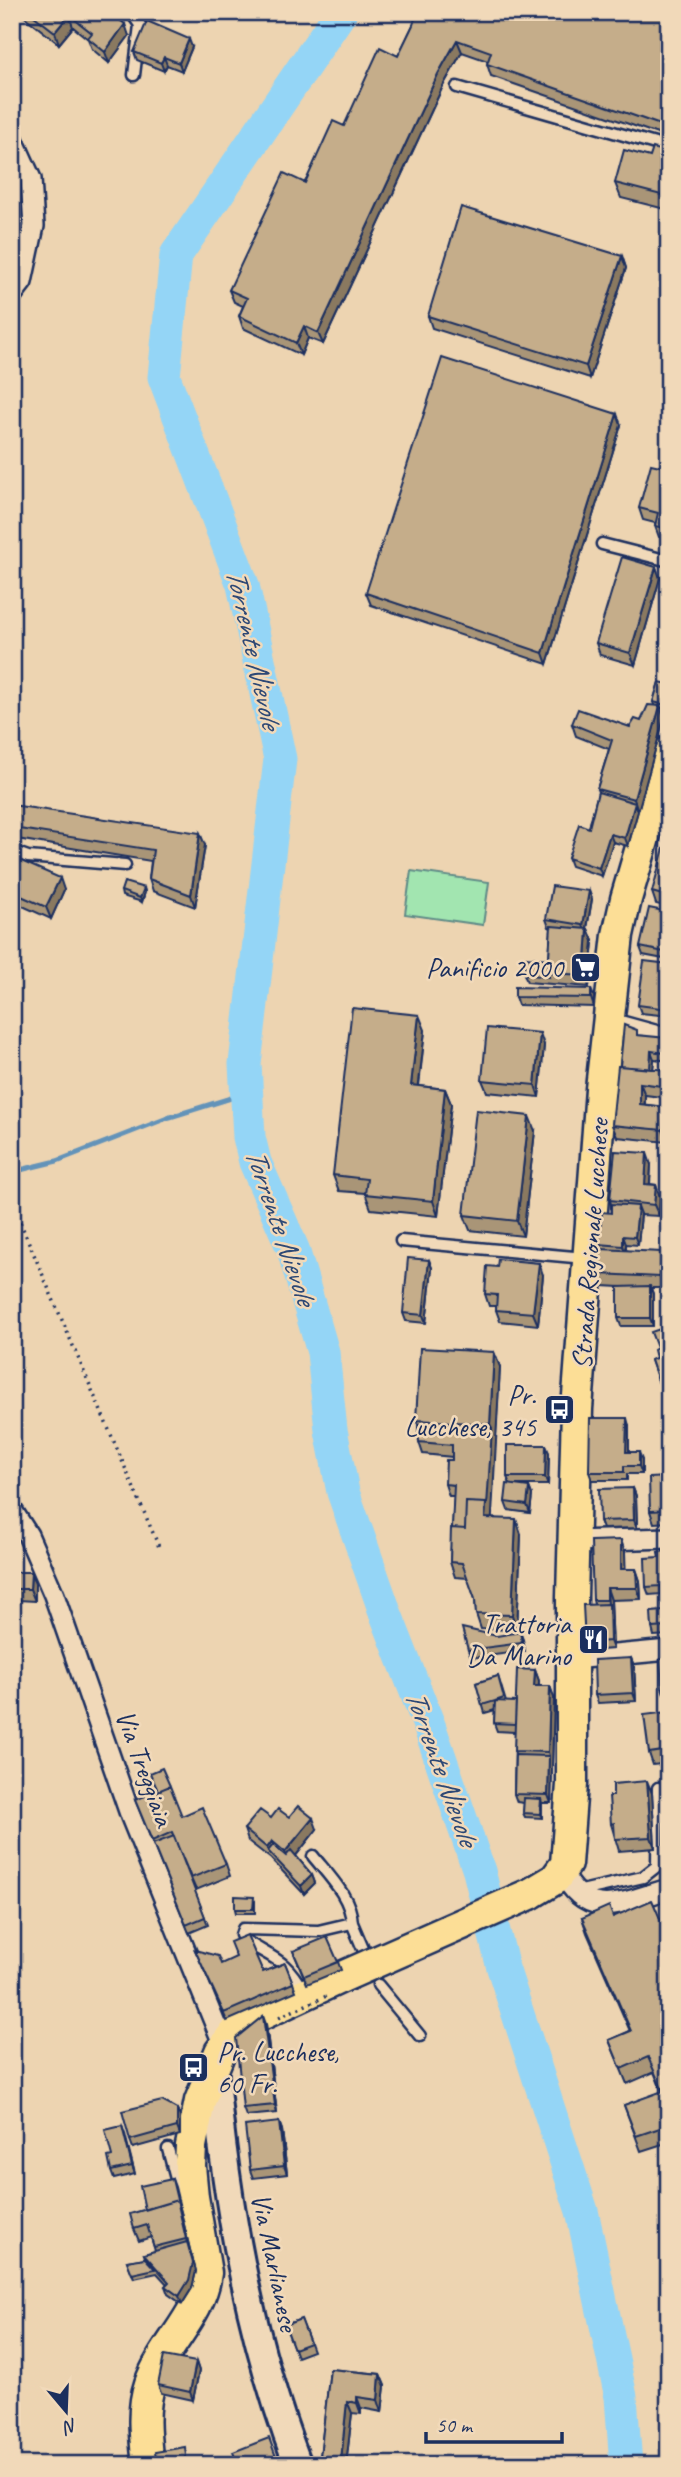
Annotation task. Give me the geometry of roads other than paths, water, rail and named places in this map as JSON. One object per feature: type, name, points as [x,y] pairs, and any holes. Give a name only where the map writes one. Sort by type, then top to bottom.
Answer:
[{"type":"main road","name":"Strada Regionale Lucchese","points":[[568,1882],[566,1864],[572,1784],[577,1409],[607,1022],[618,935],[626,899],[669,752]]},
{"type":"main road","points":[[148,2465],[146,2396],[159,2364],[204,2289],[204,2255],[190,2166],[192,2134],[200,2101],[219,2056],[234,2033],[248,2021],[305,1994],[547,1885],[568,1882]]},
{"type":"street","points":[[12,295],[22,282],[34,226],[31,179],[13,143]]},
{"type":"street","points":[[607,1022],[669,1039]]},
{"type":"street","name":"Via Treggiaia","points":[[12,1510],[28,1535],[54,1595],[131,1817],[219,2056]]},
{"type":"street","points":[[574,1541],[669,1538]]},
{"type":"street","points":[[572,1658],[669,1650]]},
{"type":"street","points":[[568,1882],[583,1900],[604,1905],[669,1889]]},
{"type":"street","name":"Via Marlianese","points":[[219,2056],[228,2197],[241,2271],[281,2418],[298,2465]]},
{"type":"lane","points":[[131,12],[140,25],[134,75]]},
{"type":"lane","points":[[457,87],[669,148]]},
{"type":"lane","points":[[602,544],[669,561]]},
{"type":"lane","points":[[12,848],[14,852],[28,857],[125,865]]},
{"type":"lane","points":[[401,1241],[589,1259]]},
{"type":"lane","points":[[568,1882],[643,1877],[657,1866],[657,1788]]},
{"type":"lane","points":[[313,1856],[343,1894],[366,1956]]},
{"type":"lane","points":[[305,1994],[281,1960],[244,1940],[241,1935],[243,1929],[318,1931],[352,1923]]},
{"type":"lane","points":[[378,1984],[420,2036]]},
{"type":"lane","points":[[167,2149],[196,2247],[204,2255]]},
{"type":"waterway","name":"Torrente Nievole","points":[[341,12],[176,255],[164,377],[243,585],[280,759],[245,1064],[249,1137],[255,1162],[293,1249],[323,1352],[331,1430],[343,1492],[430,1728],[479,1871],[503,1968],[582,2211],[621,2397],[626,2465]]},
{"type":"waterway","points":[[12,1172],[57,1161],[170,1117],[247,1093]]},
{"type":"place","name":"Panificio 2000","points":[[586,967]]},
{"type":"place","name":"Pr. Lucchese, 345","points":[[559,1410]]},
{"type":"place","name":"Trattoria Da Marino","points":[[594,1639]]},
{"type":"place","name":"Pr. Lucchese, 60 Fr.","points":[[194,2067]]}]
